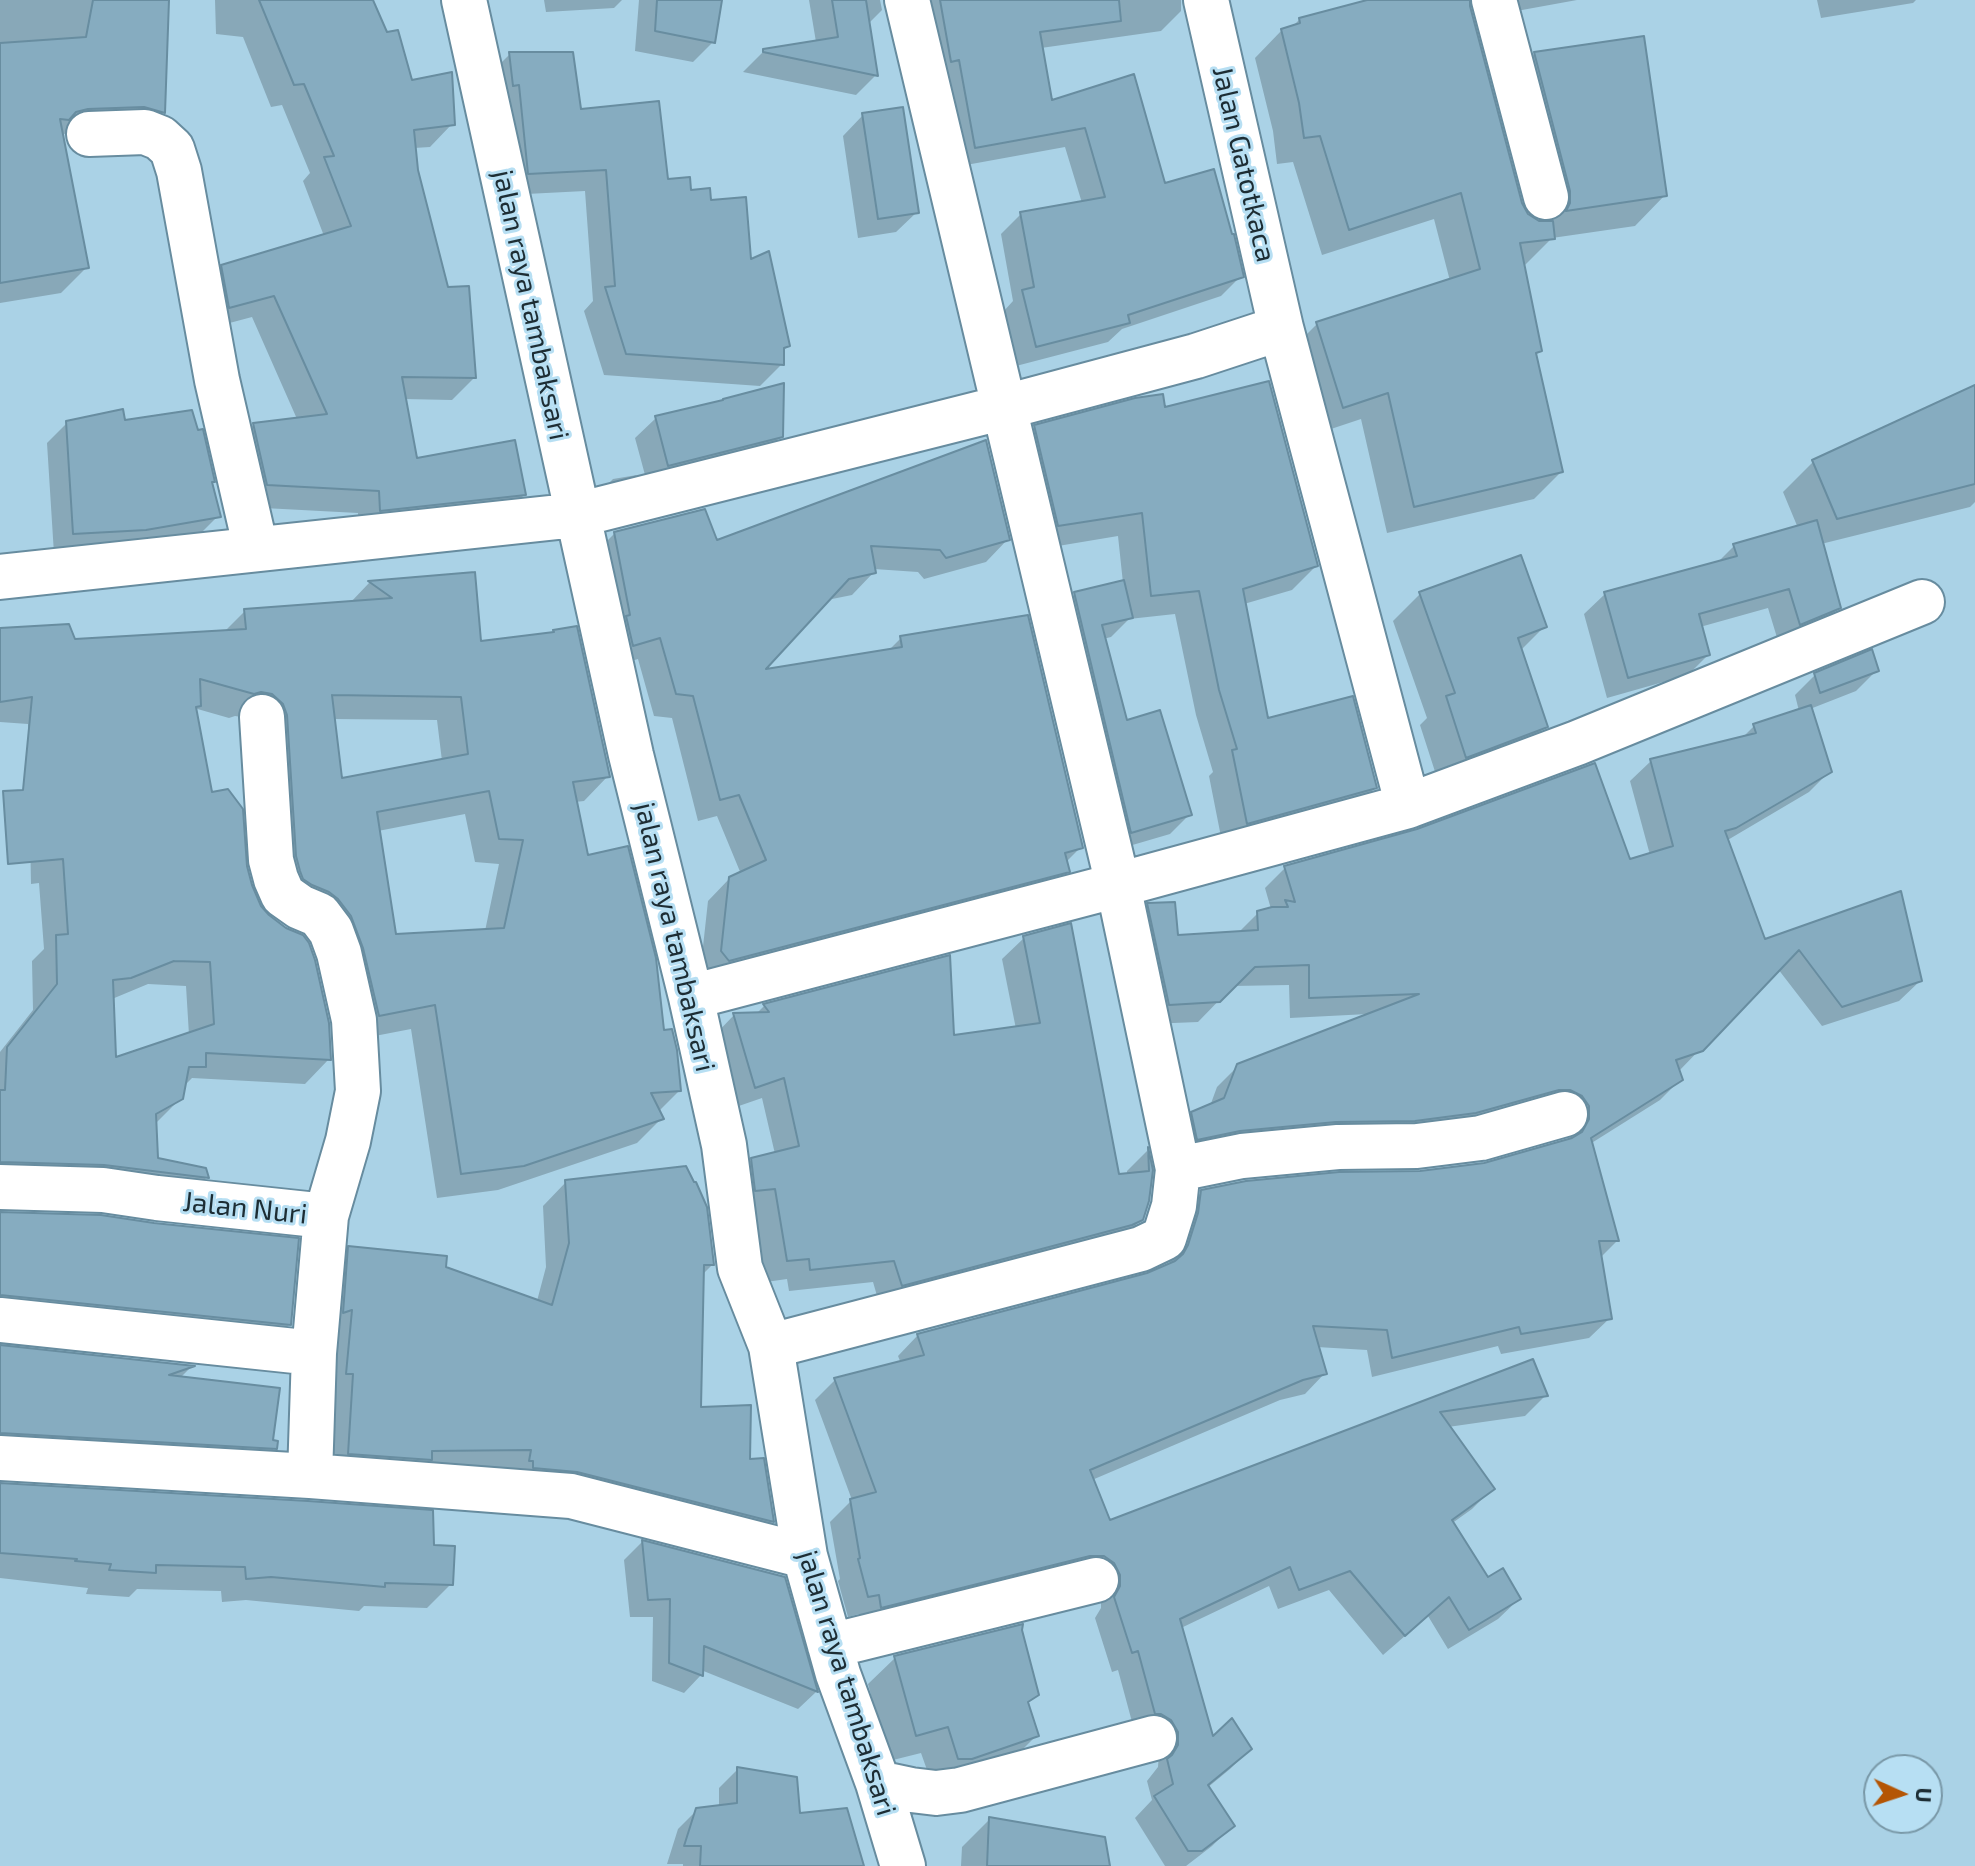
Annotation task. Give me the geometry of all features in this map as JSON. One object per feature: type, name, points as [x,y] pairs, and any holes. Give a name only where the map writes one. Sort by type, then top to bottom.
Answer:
[{"type":"street","name":"jalan raya tambaksari","points":[[464,0],[631,755],[724,1145],[740,1268],[771,1346],[805,1556],[838,1674],[878,1783],[903,1866]]},
{"type":"street","points":[[771,1346],[1141,1249],[1164,1238],[1174,1206],[1178,1169],[1118,885],[907,0]]},
{"type":"street","name":"Jalan Gatotkaca","points":[[1206,0],[1281,328],[1408,806]]},
{"type":"street","points":[[1494,0],[1546,197]]},
{"type":"street","points":[[89,134],[145,132],[160,138],[172,149],[179,171],[217,380],[256,549]]},
{"type":"street","points":[[0,577],[577,515],[1005,407],[1196,356],[1281,328]]},
{"type":"street","points":[[691,997],[1408,806],[1577,743],[1922,602]]},
{"type":"street","points":[[262,717],[271,860],[276,879],[283,895],[319,915],[331,931],[354,1020],[358,1091],[348,1141],[326,1216]]},
{"type":"street","points":[[1178,1169],[1256,1155],[1338,1147],[1417,1146],[1481,1138],[1565,1114]]},
{"type":"street","name":"Jalan Nuri","points":[[0,1187],[103,1190],[326,1216],[314,1353],[310,1476]]},
{"type":"street","points":[[0,1320],[314,1353]]},
{"type":"street","points":[[0,1458],[310,1476],[571,1496],[805,1556]]},
{"type":"street","points":[[830,1646],[1096,1580]]},
{"type":"street","points":[[878,1783],[936,1793],[960,1790],[1154,1738]]},
{"type":"building","points":[[93,0],[169,0],[165,113],[144,107],[88,109],[76,112],[69,120],[60,119],[89,268],[0,283],[0,43],[86,37]]},
{"type":"building","points":[[259,0],[373,0],[387,32],[398,30],[412,80],[452,72],[455,125],[414,130],[418,170],[448,287],[469,286],[476,378],[402,377],[417,458],[515,440],[526,495],[380,511],[379,491],[267,485],[253,423],[327,414],[274,296],[229,308],[221,265],[351,226],[324,157],[334,156],[304,84],[294,85]]},
{"type":"building","points":[[657,0],[722,0],[715,43],[655,31]]},
{"type":"building","points":[[832,0],[866,0],[878,76],[763,52],[763,49],[838,37]]},
{"type":"building","points":[[940,0],[1119,0],[1121,21],[1040,32],[1052,100],[1134,74],[1165,183],[1214,169],[1244,277],[1128,315],[1130,323],[1036,347],[1022,290],[1034,287],[1020,212],[1105,197],[1085,128],[975,148],[959,60],[951,62]]},
{"type":"building","points":[[1367,0],[1470,0],[1522,203],[1528,214],[1539,221],[1553,221],[1555,239],[1520,243],[1542,351],[1536,353],[1563,472],[1414,507],[1388,393],[1343,408],[1316,322],[1480,269],[1461,193],[1349,230],[1320,136],[1304,138],[1281,29],[1300,23],[1299,18]]},
{"type":"building","points":[[1644,36],[1667,196],[1566,211],[1570,191],[1534,52]]},
{"type":"building","points":[[509,52],[573,52],[581,109],[659,101],[668,179],[690,177],[691,190],[710,188],[711,200],[746,197],[751,259],[769,251],[790,346],[784,348],[784,365],[626,354],[605,287],[615,286],[606,170],[528,174],[519,85],[513,86]]},
{"type":"building","points":[[903,107],[919,213],[878,219],[862,113]]},
{"type":"building","points":[[1269,381],[1318,566],[1243,589],[1268,718],[1353,696],[1377,788],[1247,824],[1232,750],[1237,749],[1219,690],[1199,591],[1151,596],[1142,513],[1058,526],[1034,425],[1135,398],[1163,394],[1165,407]]},
{"type":"building","points":[[784,383],[783,437],[668,466],[655,416]]},
{"type":"building","points":[[1975,385],[1975,484],[1837,519],[1812,460]]},
{"type":"building","points":[[123,409],[125,420],[192,410],[198,430],[203,429],[221,517],[146,530],[73,534],[66,421]]},
{"type":"building","points":[[986,440],[1010,540],[946,558],[940,550],[871,546],[876,573],[849,579],[766,669],[902,647],[900,636],[1028,615],[1083,848],[1065,853],[1070,872],[729,961],[721,951],[729,877],[766,860],[739,795],[720,800],[693,696],[676,694],[660,638],[633,646],[614,532],[705,509],[717,540]]},
{"type":"building","points":[[1817,520],[1841,608],[1800,625],[1789,589],[1699,614],[1710,655],[1628,678],[1604,592],[1737,556],[1733,544]]},
{"type":"building","points":[[1521,555],[1547,627],[1518,638],[1548,727],[1466,758],[1446,696],[1455,693],[1419,592]]},
{"type":"building","points":[[475,572],[481,641],[577,626],[610,777],[573,782],[588,855],[628,846],[656,958],[664,1030],[672,1029],[677,1050],[681,1091],[651,1093],[664,1119],[524,1166],[461,1174],[435,1005],[379,1016],[363,948],[351,916],[329,892],[303,879],[296,856],[287,715],[283,704],[272,694],[254,694],[200,679],[201,706],[196,707],[212,792],[228,789],[243,809],[247,866],[261,906],[286,928],[303,935],[309,943],[329,1023],[331,1060],[206,1053],[206,1067],[189,1067],[183,1099],[156,1114],[158,1158],[206,1168],[209,1178],[104,1165],[0,1162],[0,1090],[5,1090],[7,1047],[57,984],[56,935],[68,934],[63,859],[8,864],[3,791],[23,790],[32,697],[0,702],[0,628],[69,624],[75,639],[246,629],[244,609],[392,598],[368,581]],"holes":[[[332,695],[461,697],[468,754],[342,778]],[[489,791],[499,839],[523,840],[504,928],[396,934],[377,812]],[[174,961],[210,962],[214,1024],[116,1057],[113,980],[131,978]]]},
{"type":"building","points":[[1124,580],[1133,618],[1102,625],[1127,720],[1160,710],[1192,815],[1131,833],[1074,592]]},
{"type":"building","points":[[1872,649],[1879,671],[1820,693],[1814,673]]},
{"type":"building","points":[[1811,705],[1832,772],[1736,828],[1725,831],[1765,939],[1901,891],[1922,981],[1842,1007],[1799,950],[1703,1051],[1676,1060],[1683,1080],[1591,1138],[1619,1241],[1599,1241],[1612,1319],[1521,1334],[1519,1327],[1392,1358],[1387,1330],[1313,1326],[1327,1374],[1303,1380],[1090,1470],[1110,1520],[1533,1359],[1548,1396],[1440,1412],[1495,1489],[1452,1520],[1488,1577],[1503,1568],[1521,1599],[1469,1630],[1449,1597],[1405,1636],[1350,1571],[1299,1590],[1290,1567],[1180,1619],[1213,1736],[1232,1718],[1252,1749],[1208,1785],[1235,1826],[1202,1851],[1188,1851],[1154,1796],[1173,1784],[1167,1759],[1178,1745],[1178,1732],[1171,1720],[1155,1714],[1138,1651],[1132,1653],[1114,1597],[1120,1586],[1120,1575],[1114,1563],[1104,1556],[1090,1556],[881,1608],[879,1595],[868,1597],[858,1559],[850,1499],[876,1492],[834,1378],[924,1355],[917,1334],[1147,1273],[1175,1261],[1188,1245],[1201,1190],[1246,1181],[1339,1172],[1420,1171],[1484,1163],[1572,1138],[1582,1132],[1589,1119],[1589,1106],[1582,1096],[1570,1090],[1559,1090],[1476,1113],[1415,1121],[1336,1122],[1240,1131],[1197,1140],[1191,1112],[1224,1098],[1237,1064],[1419,994],[1309,998],[1309,965],[1255,967],[1220,1002],[1169,1005],[1147,903],[1175,902],[1178,935],[1258,930],[1257,911],[1288,907],[1285,900],[1295,902],[1284,866],[1417,829],[1595,763],[1630,859],[1673,846],[1650,759],[1756,733],[1753,724]]},
{"type":"building","points":[[1071,923],[1119,1174],[1149,1171],[1148,1147],[1153,1170],[1143,1220],[902,1286],[894,1261],[810,1270],[809,1259],[787,1261],[775,1189],[755,1191],[751,1158],[799,1146],[784,1078],[755,1088],[733,1013],[769,1012],[763,1004],[950,955],[954,1035],[1040,1023],[1023,936]]},
{"type":"building","points":[[686,1166],[707,1207],[714,1265],[704,1265],[701,1407],[751,1405],[750,1459],[764,1458],[774,1522],[577,1472],[533,1468],[533,1461],[529,1461],[531,1450],[432,1451],[432,1460],[348,1454],[353,1374],[346,1374],[352,1310],[343,1313],[348,1246],[447,1256],[446,1267],[552,1305],[569,1243],[565,1180]]},
{"type":"building","points":[[0,1212],[101,1215],[299,1238],[291,1325],[0,1295]]},
{"type":"building","points":[[0,1345],[195,1366],[169,1375],[280,1388],[273,1440],[278,1441],[277,1449],[0,1433]]},
{"type":"building","points":[[0,1483],[433,1510],[434,1545],[455,1546],[453,1585],[385,1583],[385,1587],[271,1577],[246,1579],[245,1567],[156,1565],[156,1573],[109,1570],[111,1564],[0,1553]]},
{"type":"building","points":[[642,1540],[785,1577],[818,1692],[704,1646],[703,1676],[669,1663],[670,1599],[648,1600]]},
{"type":"building","points":[[1023,1624],[1039,1695],[1028,1702],[1039,1736],[972,1759],[958,1759],[948,1727],[916,1736],[894,1656]]},
{"type":"building","points":[[737,1767],[797,1777],[800,1813],[847,1808],[864,1866],[700,1866],[701,1846],[684,1846],[696,1808],[737,1803]]},
{"type":"building","points":[[989,1817],[1105,1837],[1110,1866],[987,1866]]}]
